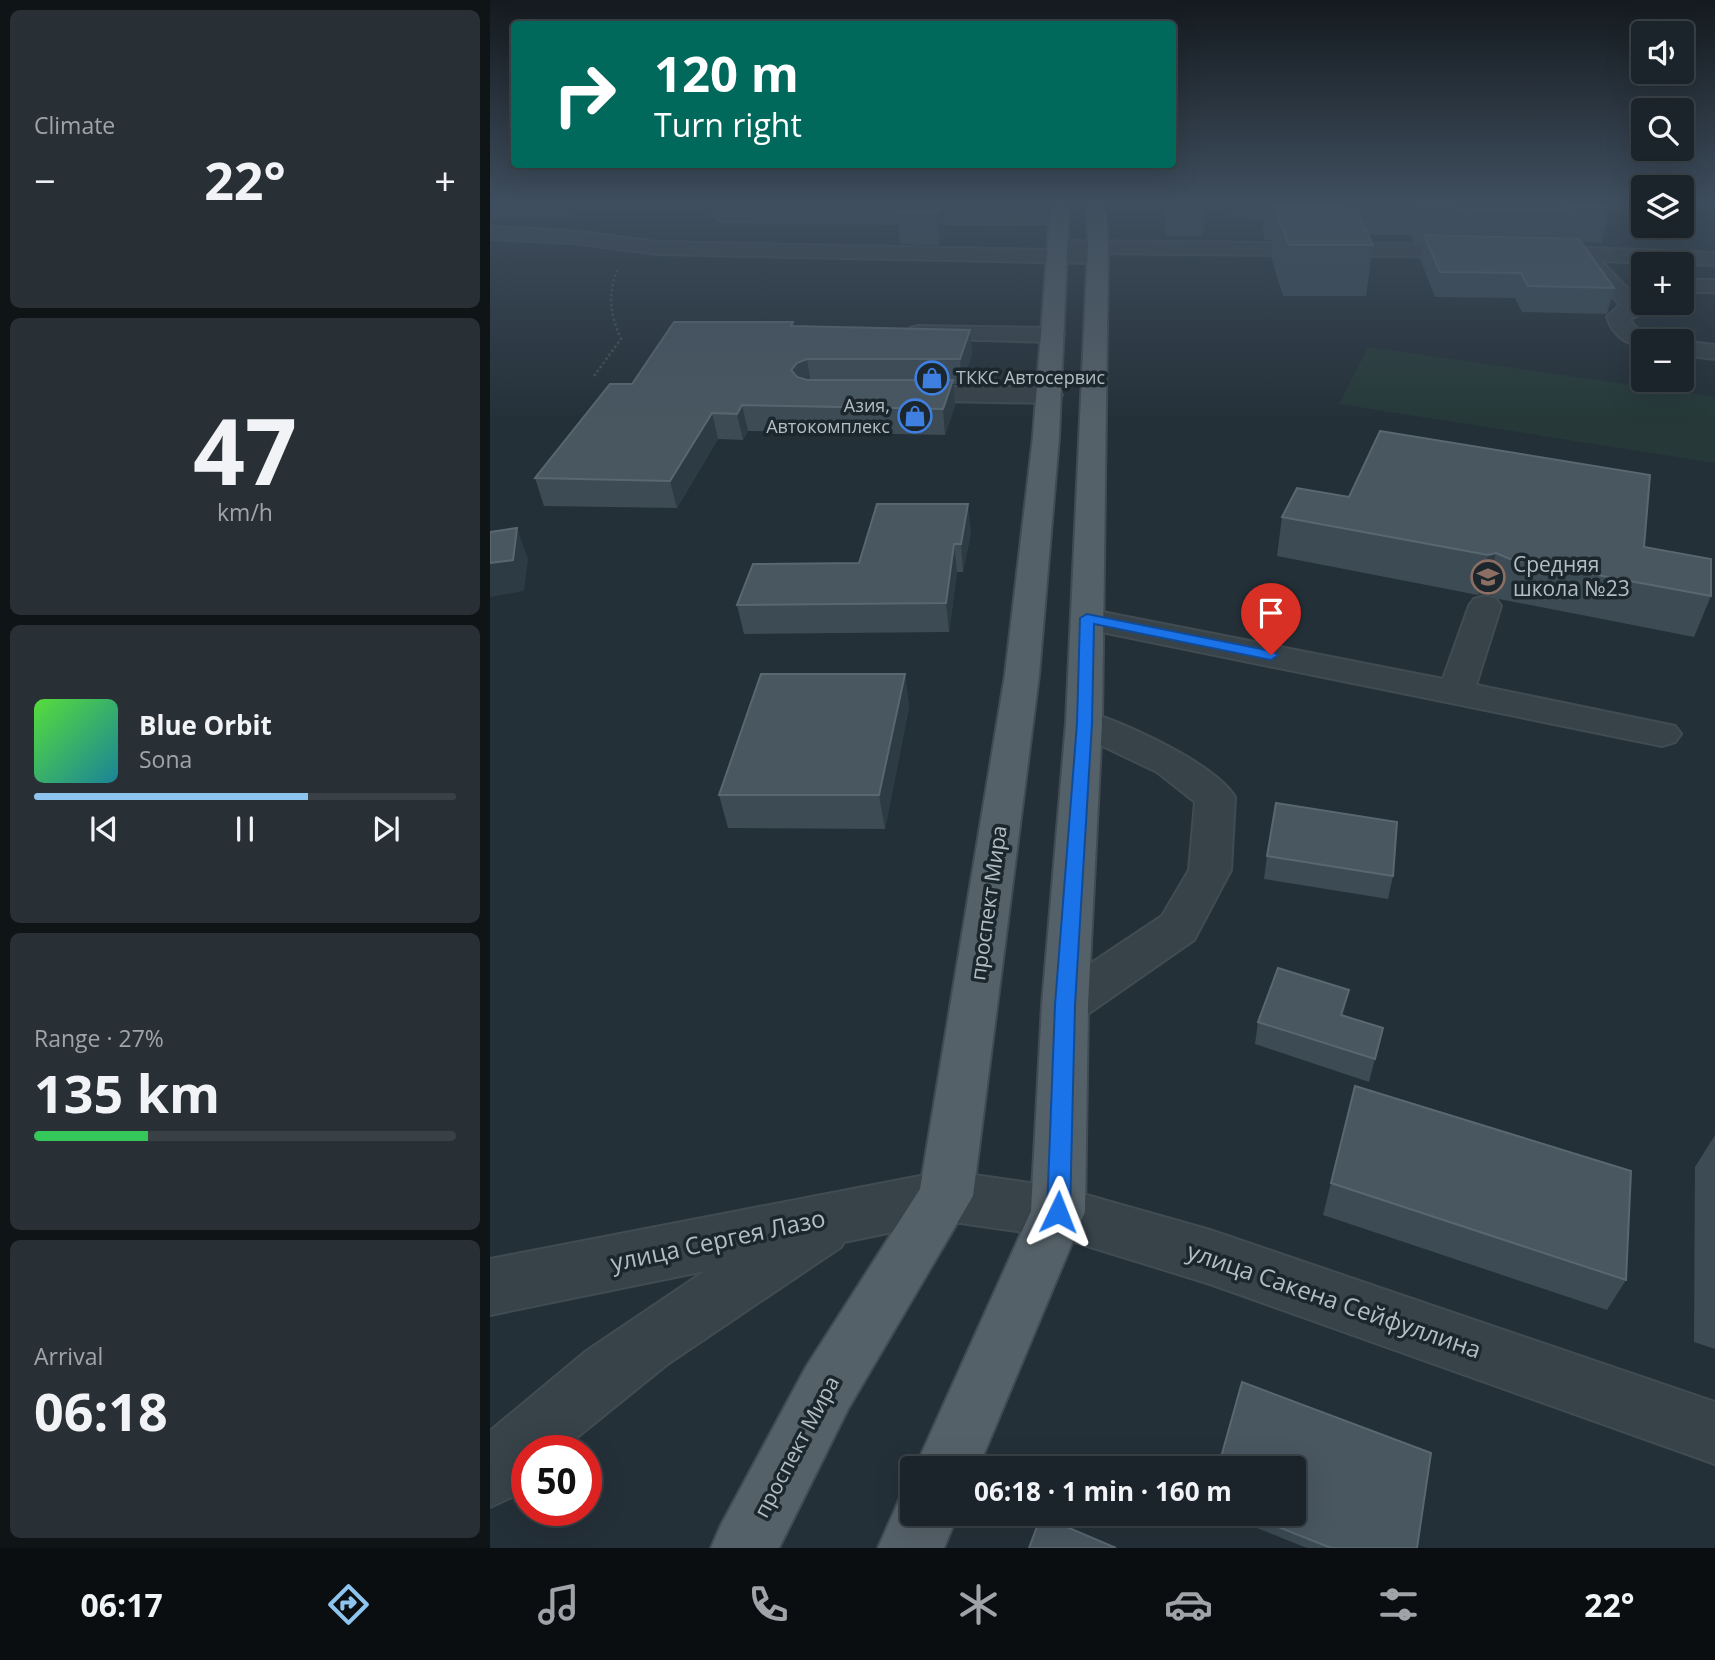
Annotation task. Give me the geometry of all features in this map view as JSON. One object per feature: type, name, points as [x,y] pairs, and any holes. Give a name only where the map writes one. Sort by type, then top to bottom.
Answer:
[{"type":"main road","name":"проспект Мира","points":[[744,1548],[827,1388],[946,1196],[1022,676],[1057,276]]},
{"type":"main road","points":[[951,1456],[1058,1212],[1065,1005],[1084,723],[1096,276]]},
{"type":"main road","points":[[911,1548],[921,1526]]},
{"type":"street","points":[[1605,276],[1631,304],[1629,311],[1618,317],[1620,327],[1631,336]]},
{"type":"street","points":[[1694,286],[1715,286]]},
{"type":"street","points":[[890,333],[1053,335]]},
{"type":"street","points":[[1694,349],[1715,352]]},
{"type":"street","points":[[881,395],[1048,395]]},
{"type":"street","points":[[1456,692],[1485,607]]},
{"type":"street","points":[[1087,618],[1662,734]]},
{"type":"street","points":[[1065,1005],[1178,928],[1210,870],[1214,797],[1170,763],[1084,723]]},
{"type":"street","name":"улица Сакена Сейфуллина","points":[[946,1196],[1058,1212],[1210,1257],[1715,1433]]},
{"type":"street","name":"улица Сергея Лазо","points":[[490,1287],[946,1196]]},
{"type":"street","points":[[490,1475],[527,1437],[686,1314],[843,1215]]},
{"type":"path","points":[[594,376],[621,339],[611,318],[609,287],[614,276]]},
{"type":"green space","points":[[1368,347],[1631,385],[1631,392],[1680,392],[1715,397],[1715,463],[1339,404]]},
{"type":"building","points":[[1523,276],[1606,276],[1614,288],[1528,286]]},
{"type":"building","points":[[674,322],[793,322],[791,326],[970,330],[960,359],[807,359],[797,363],[791,370],[797,377],[807,380],[953,380],[943,409],[742,405],[737,414],[712,413],[670,481],[535,478],[610,384],[632,384]]},
{"type":"building","points":[[1380,431],[1650,475],[1644,547],[1711,559],[1711,596],[1510,559],[1496,553],[1488,555],[1282,517],[1297,488],[1349,497]]},
{"type":"building","points":[[877,504],[968,504],[961,544],[954,544],[946,603],[737,605],[753,564],[859,563]]},
{"type":"building","points":[[517,528],[513,560],[490,563],[490,532]]},
{"type":"building","points":[[761,674],[905,674],[879,795],[719,795]]},
{"type":"building","points":[[1276,803],[1397,822],[1393,876],[1267,856]]},
{"type":"building","points":[[1278,968],[1349,990],[1341,1015],[1383,1028],[1375,1059],[1258,1022]]},
{"type":"building","points":[[1355,1086],[1631,1171],[1626,1280],[1331,1183]]},
{"type":"building","points":[[1242,1382],[1431,1453],[1417,1548],[1331,1548],[1276,1526],[1306,1526],[1306,1456],[1221,1456]]},
{"type":"building","points":[[1037,1526],[1064,1526],[1116,1548],[1029,1548]]},
{"type":"place","name":"ТККС Автосервис","points":[[932,378]]},
{"type":"place","name":"Азия, Автокомплекс","points":[[915,416]]},
{"type":"place","name":"Средняя школа №23","points":[[1488,577]]},
{"type":"route","points":[[1058,1212],[1065,1005],[1084,723],[1087,618],[1271,655]]}]
